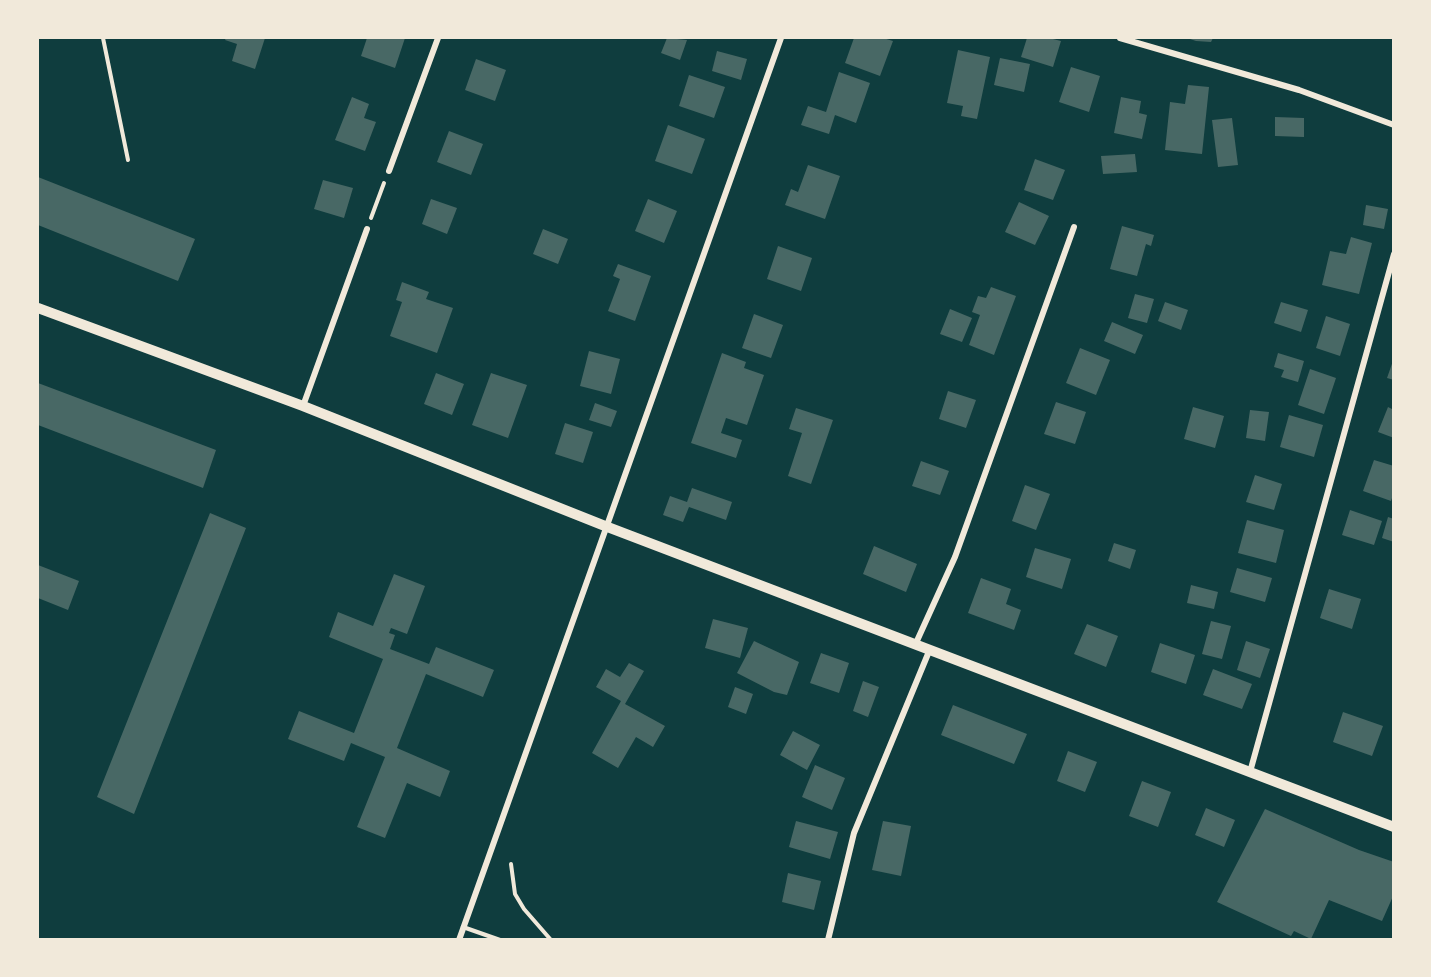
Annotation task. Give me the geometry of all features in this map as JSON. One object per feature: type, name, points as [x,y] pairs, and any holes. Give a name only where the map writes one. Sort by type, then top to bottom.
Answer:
[{"type":"street","points":[[389,171],[438,38]]},
{"type":"street","points":[[459,939],[781,38]]},
{"type":"street","points":[[1120,38],[1299,90],[1394,125]]},
{"type":"street","points":[[916,644],[955,557],[1074,227]]},
{"type":"street","points":[[303,406],[367,229]]},
{"type":"street","points":[[1250,772],[1394,254]]},
{"type":"street","points":[[38,308],[303,406],[605,526],[1394,827]]},
{"type":"street","points":[[828,939],[854,833],[931,649]]},
{"type":"lane","points":[[463,927],[500,939]]},
{"type":"path","points":[[103,38],[128,160]]},
{"type":"path","points":[[367,229],[389,171]]},
{"type":"path","points":[[511,864],[515,894],[524,909],[551,939]]},
{"type":"building","points":[[226,38],[265,38],[255,69],[232,61],[237,44],[225,40]]},
{"type":"building","points":[[367,38],[405,38],[395,68],[361,56]]},
{"type":"building","points":[[667,38],[687,40],[680,60],[661,53]]},
{"type":"building","points":[[854,38],[883,38],[893,41],[880,76],[845,63]]},
{"type":"building","points":[[1027,38],[1049,38],[1061,41],[1053,67],[1021,57]]},
{"type":"building","points":[[1187,38],[1213,38],[1211,42]]},
{"type":"building","points":[[958,50],[990,57],[977,119],[961,116],[963,106],[947,103]]},
{"type":"building","points":[[717,51],[747,59],[741,80],[712,71]]},
{"type":"building","points":[[1000,58],[1030,64],[1024,92],[994,85]]},
{"type":"building","points":[[476,59],[506,70],[495,101],[465,90]]},
{"type":"building","points":[[1071,67],[1100,76],[1089,112],[1059,102]]},
{"type":"building","points":[[839,72],[870,83],[856,123],[835,115],[829,134],[801,125],[808,106],[826,112]]},
{"type":"building","points":[[689,75],[725,87],[714,118],[679,106]]},
{"type":"building","points":[[1188,85],[1209,87],[1202,154],[1165,150],[1170,102],[1185,104]]},
{"type":"building","points":[[352,97],[369,104],[364,118],[376,122],[365,151],[335,140]]},
{"type":"building","points":[[1121,97],[1141,101],[1139,113],[1147,115],[1142,139],[1114,133]]},
{"type":"building","points":[[1275,117],[1304,118],[1304,137],[1275,136]]},
{"type":"building","points":[[1232,118],[1238,165],[1218,167],[1212,120]]},
{"type":"building","points":[[668,125],[705,139],[692,174],[655,161]]},
{"type":"building","points":[[449,131],[483,144],[471,175],[437,162]]},
{"type":"building","points":[[1135,154],[1137,172],[1103,174],[1101,156]]},
{"type":"building","points":[[1035,159],[1065,170],[1053,200],[1024,190]]},
{"type":"building","points":[[808,165],[840,176],[825,219],[785,205],[791,189],[798,192]]},
{"type":"building","points":[[38,177],[195,239],[178,281],[38,225]]},
{"type":"building","points":[[323,180],[353,188],[344,218],[314,209]]},
{"type":"building","points":[[431,199],[457,208],[447,234],[422,224]]},
{"type":"building","points":[[648,199],[677,211],[664,243],[635,231]]},
{"type":"building","points":[[1019,202],[1049,216],[1035,245],[1005,232]]},
{"type":"building","points":[[1366,205],[1388,209],[1384,229],[1363,225]]},
{"type":"building","points":[[1122,226],[1154,235],[1151,246],[1146,244],[1137,276],[1110,269]]},
{"type":"building","points":[[543,229],[568,239],[558,264],[533,254]]},
{"type":"building","points":[[1351,237],[1372,243],[1359,294],[1322,285],[1330,251],[1346,254]]},
{"type":"building","points":[[778,246],[812,258],[801,291],[767,279]]},
{"type":"building","points":[[618,264],[651,276],[635,321],[608,311],[620,279],[613,276]]},
{"type":"building","points":[[402,282],[429,292],[426,299],[453,308],[437,353],[390,336],[402,302],[396,300]]},
{"type":"building","points":[[991,287],[1016,296],[994,355],[969,345],[980,315],[972,312],[978,296],[986,298]]},
{"type":"building","points":[[1135,294],[1154,299],[1147,323],[1128,318]]},
{"type":"building","points":[[1165,302],[1188,310],[1181,330],[1158,321]]},
{"type":"building","points":[[1281,302],[1308,310],[1301,332],[1274,323]]},
{"type":"building","points":[[950,309],[972,318],[962,342],[940,334]]},
{"type":"building","points":[[754,314],[783,325],[771,358],[742,348]]},
{"type":"building","points":[[1326,316],[1350,324],[1340,356],[1316,348]]},
{"type":"building","points":[[1112,322],[1143,335],[1135,354],[1104,341]]},
{"type":"building","points":[[1080,348],[1110,360],[1096,395],[1066,383]]},
{"type":"building","points":[[589,351],[620,359],[611,394],[580,386]]},
{"type":"building","points":[[722,353],[746,362],[744,368],[764,375],[747,425],[726,418],[721,433],[742,440],[736,458],[691,443]]},
{"type":"building","points":[[1278,353],[1304,361],[1298,382],[1281,377],[1284,370],[1274,367]]},
{"type":"building","points":[[1394,358],[1394,380],[1387,378]]},
{"type":"building","points":[[1310,369],[1336,378],[1324,414],[1298,405]]},
{"type":"building","points":[[436,373],[464,384],[452,415],[424,404]]},
{"type":"building","points":[[491,373],[527,385],[508,438],[472,425]]},
{"type":"building","points":[[38,383],[216,450],[203,488],[38,425]]},
{"type":"building","points":[[948,391],[976,400],[966,428],[939,419]]},
{"type":"building","points":[[1056,402],[1086,412],[1075,444],[1044,434]]},
{"type":"building","points":[[595,403],[617,411],[611,427],[589,420]]},
{"type":"building","points":[[1193,407],[1224,416],[1215,448],[1184,439]]},
{"type":"building","points":[[1388,407],[1394,410],[1394,438],[1378,432]]},
{"type":"building","points":[[796,408],[833,420],[811,484],[788,476],[802,433],[789,429]]},
{"type":"building","points":[[1250,410],[1269,412],[1265,441],[1246,438]]},
{"type":"building","points":[[1289,415],[1323,425],[1314,457],[1280,447]]},
{"type":"building","points":[[565,423],[593,432],[583,463],[555,454]]},
{"type":"building","points":[[1374,460],[1394,466],[1394,492],[1391,501],[1363,491]]},
{"type":"building","points":[[921,461],[949,471],[940,495],[912,486]]},
{"type":"building","points":[[1255,475],[1282,484],[1274,510],[1246,502]]},
{"type":"building","points":[[1025,485],[1050,494],[1036,530],[1012,521]]},
{"type":"building","points":[[692,488],[732,502],[726,520],[689,507],[683,522],[663,515],[670,496],[687,502]]},
{"type":"building","points":[[1350,510],[1382,521],[1374,545],[1342,535]]},
{"type":"building","points":[[210,513],[246,528],[134,814],[97,797]]},
{"type":"building","points":[[1388,517],[1394,519],[1394,542],[1382,538]]},
{"type":"building","points":[[1247,520],[1284,530],[1276,563],[1238,553]]},
{"type":"building","points":[[1114,543],[1136,550],[1130,569],[1108,561]]},
{"type":"building","points":[[874,546],[917,564],[906,592],[863,574]]},
{"type":"building","points":[[1035,548],[1071,559],[1062,589],[1026,577]]},
{"type":"building","points":[[38,565],[79,581],[68,610],[38,598]]},
{"type":"building","points":[[1237,568],[1272,578],[1265,602],[1230,592]]},
{"type":"building","points":[[394,574],[425,586],[407,634],[391,628],[389,633],[395,635],[390,649],[429,664],[436,647],[494,670],[483,697],[426,674],[397,748],[450,771],[440,797],[407,783],[385,838],[357,827],[385,757],[351,743],[344,761],[288,739],[299,711],[354,733],[383,659],[329,637],[338,612],[373,626]]},
{"type":"building","points":[[981,578],[1011,589],[1006,604],[1021,610],[1014,630],[968,613]]},
{"type":"building","points":[[1191,585],[1218,592],[1214,609],[1187,603]]},
{"type":"building","points":[[1329,589],[1361,599],[1352,629],[1320,618]]},
{"type":"building","points":[[713,619],[748,628],[740,658],[705,648]]},
{"type":"building","points":[[1211,621],[1231,626],[1222,659],[1202,654]]},
{"type":"building","points":[[1087,624],[1118,636],[1106,667],[1074,654]]},
{"type":"building","points":[[754,641],[799,662],[787,695],[774,692],[737,673]]},
{"type":"building","points":[[1246,641],[1270,649],[1260,678],[1237,670]]},
{"type":"building","points":[[1160,643],[1195,655],[1186,684],[1151,672]]},
{"type":"building","points":[[821,653],[849,663],[839,693],[810,683]]},
{"type":"building","points":[[629,663],[644,671],[625,704],[665,726],[653,747],[636,737],[618,768],[592,753],[621,701],[596,687],[606,669],[620,677]]},
{"type":"building","points":[[1213,669],[1252,684],[1242,709],[1203,695]]},
{"type":"building","points":[[863,681],[879,687],[868,717],[853,711]]},
{"type":"building","points":[[735,687],[753,694],[746,714],[728,707]]},
{"type":"building","points":[[953,705],[1027,734],[1014,764],[941,735]]},
{"type":"building","points":[[1343,712],[1383,726],[1372,756],[1333,742]]},
{"type":"building","points":[[793,731],[820,745],[807,770],[780,755]]},
{"type":"building","points":[[1068,751],[1097,762],[1085,792],[1057,781]]},
{"type":"building","points":[[815,765],[845,778],[832,810],[802,797]]},
{"type":"building","points":[[1142,781],[1171,792],[1158,827],[1129,816]]},
{"type":"building","points":[[1206,808],[1235,820],[1224,847],[1195,835]]},
{"type":"building","points":[[1265,809],[1359,850],[1394,862],[1394,894],[1382,921],[1329,900],[1311,939],[1294,931],[1291,936],[1217,902]]},
{"type":"building","points":[[796,821],[838,832],[830,859],[789,847]]},
{"type":"building","points":[[883,821],[911,826],[901,876],[872,870]]},
{"type":"building","points":[[788,873],[821,881],[814,910],[782,902]]}]
